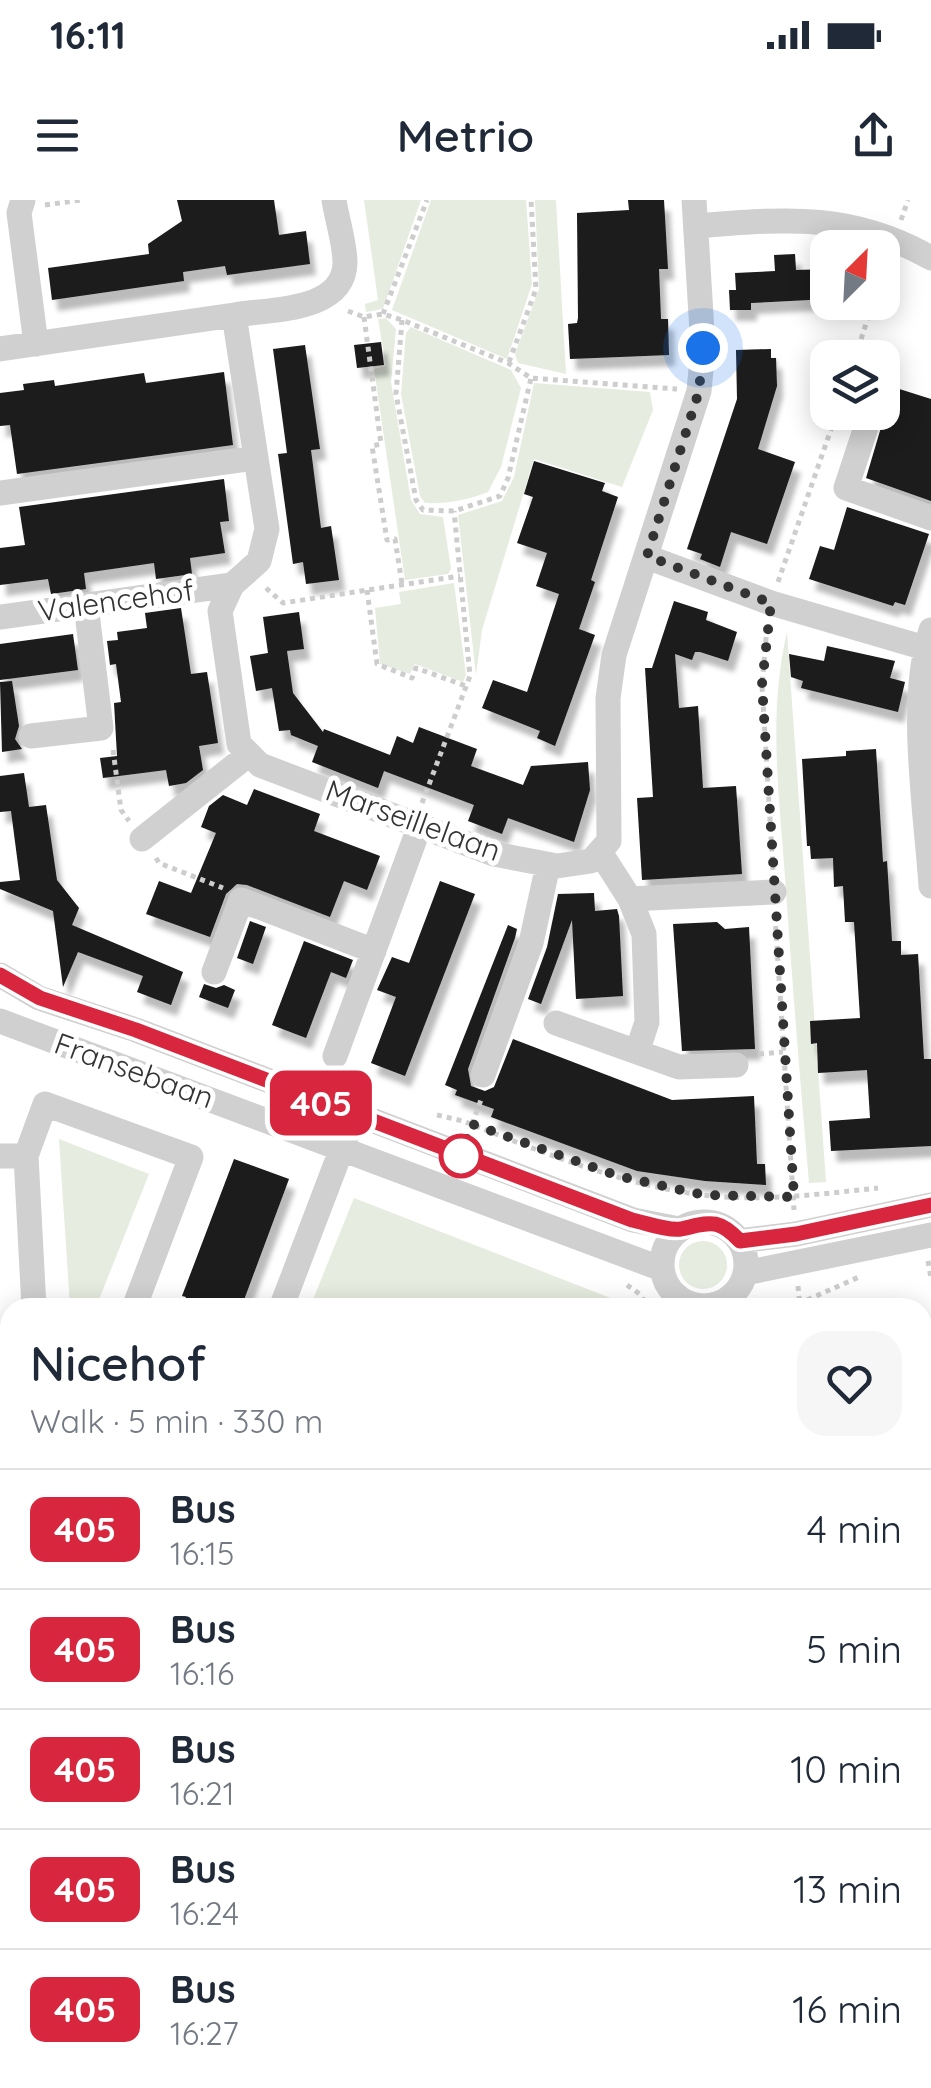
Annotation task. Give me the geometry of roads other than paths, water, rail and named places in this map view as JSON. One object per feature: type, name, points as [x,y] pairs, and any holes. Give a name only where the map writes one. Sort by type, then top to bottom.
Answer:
[{"type":"street","points":[[0,349],[322,301],[341,284],[345,263],[334,200]]},
{"type":"street","points":[[22,204],[36,344]]},
{"type":"street","points":[[637,1052],[647,1022],[644,934],[630,899],[600,852],[609,841],[608,698],[614,654],[699,391],[703,348],[695,213],[787,218],[870,230],[895,237],[931,258]]},
{"type":"street","points":[[142,839],[248,755],[239,744],[220,611],[240,579],[259,562],[268,529],[234,315]]},
{"type":"street","points":[[865,430],[846,488],[931,518]]},
{"type":"street","points":[[0,493],[256,458]]},
{"type":"street","points":[[647,556],[771,603],[928,639],[920,728],[931,886]]},
{"type":"street","name":"Valencehof","points":[[0,617],[240,579]]},
{"type":"street","points":[[31,736],[101,728],[86,605]]},
{"type":"street","name":"Marseillelaan","points":[[248,755],[260,764],[494,854],[548,865],[590,861],[600,852]]},
{"type":"street","points":[[336,1056],[417,824]]},
{"type":"street","points":[[483,1075],[531,943],[548,865]]},
{"type":"street","points":[[630,899],[774,892]]},
{"type":"street","points":[[214,972],[242,900],[374,951]]},
{"type":"street","name":"Fransebaan","points":[[0,975],[40,998],[136,1030],[632,1220],[679,1230]]},
{"type":"street","name":"Fransebaan","points":[[0,1021],[662,1269]]},
{"type":"street","points":[[556,1023],[679,1067],[736,1065]]},
{"type":"street","points":[[33,1298],[13,1156],[46,1104],[191,1157],[138,1298]]},
{"type":"street","points":[[284,1298],[355,1115]]},
{"type":"street","points":[[740,1241],[796,1234],[931,1205]]},
{"type":"street","points":[[675,1298],[664,1280],[665,1247],[679,1230],[692,1224],[718,1224],[740,1241],[746,1273],[727,1298]]},
{"type":"street","points":[[746,1273],[929,1244]]}]
